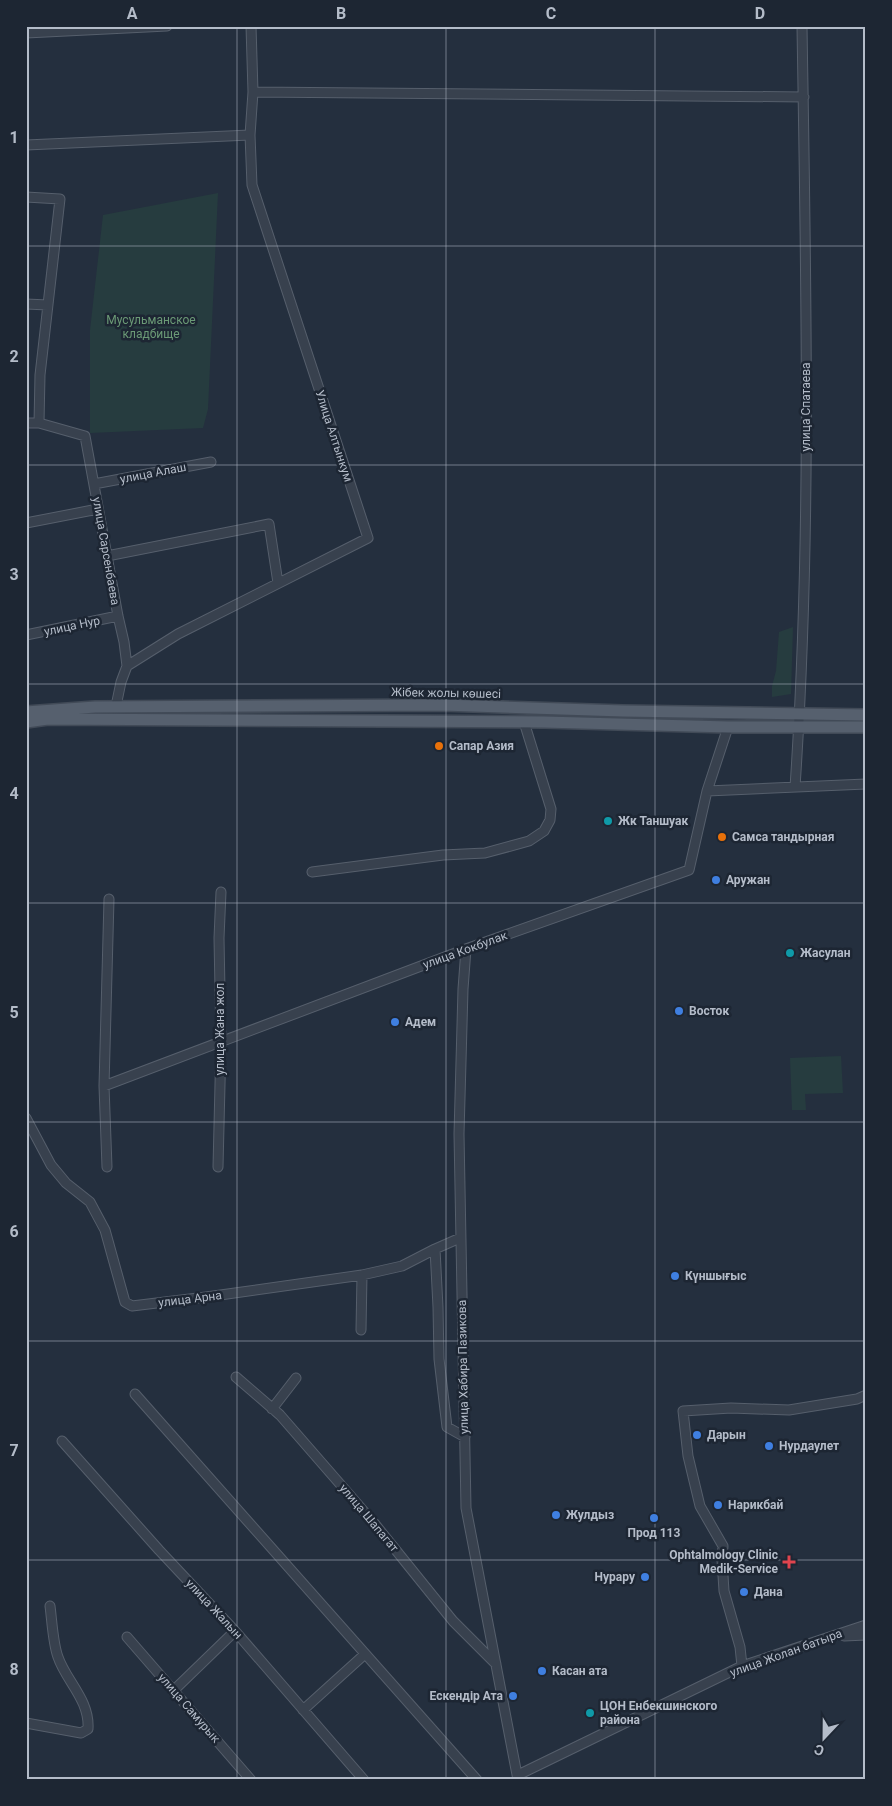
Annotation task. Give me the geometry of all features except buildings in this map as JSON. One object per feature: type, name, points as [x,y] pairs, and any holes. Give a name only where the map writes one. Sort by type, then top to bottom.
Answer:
[{"type":"main road","name":"Жібек жолы көшесі","points":[[26,712],[116,706],[443,706],[866,715]]},
{"type":"main road","points":[[26,722],[48,719],[524,722],[728,727],[866,727]]},
{"type":"street","points":[[26,33],[167,26]]},
{"type":"street","name":"Улица Алтынкум","points":[[127,666],[178,634],[368,538],[252,185],[250,135],[253,92],[251,26]]},
{"type":"street","name":"улица Спатаева","points":[[796,787],[800,727],[806,515],[802,26]]},
{"type":"street","points":[[253,92],[804,97]]},
{"type":"street","points":[[26,145],[250,135]]},
{"type":"street","points":[[26,198],[60,198],[40,376],[39,423],[26,423]]},
{"type":"street","points":[[26,304],[48,305]]},
{"type":"street","name":"улица Сарсенбаева","points":[[39,423],[85,436],[127,666]]},
{"type":"street","name":"улица Алаш","points":[[94,484],[211,462]]},
{"type":"street","points":[[26,522],[98,509]]},
{"type":"street","points":[[107,556],[269,524],[278,583]]},
{"type":"street","name":"улица Нур","points":[[26,635],[118,616]]},
{"type":"street","points":[[116,706],[127,666]]},
{"type":"street","points":[[312,872],[443,855],[485,853],[529,841],[544,831],[550,820],[552,809],[524,722]]},
{"type":"street","name":"улица Кокбулак","points":[[104,1086],[466,949],[689,870],[707,791],[728,727]]},
{"type":"street","points":[[707,791],[866,784]]},
{"type":"street","name":"улица Жана жол","points":[[218,1167],[221,1042],[219,938],[221,892]]},
{"type":"street","points":[[107,1167],[104,1086],[109,899]]},
{"type":"street","name":"улица Хабира Пазикова","points":[[466,949],[459,1134],[466,1508],[518,1777]]},
{"type":"street","name":"улица Арна","points":[[26,1118],[51,1165],[66,1183],[90,1202],[104,1230],[125,1302],[132,1306],[362,1275],[402,1266],[435,1248],[460,1238]]},
{"type":"street","points":[[435,1248],[439,1359],[447,1427],[464,1437]]},
{"type":"street","points":[[362,1275],[362,1330]]},
{"type":"street","name":"улица Шапагат","points":[[236,1378],[280,1415],[374,1523],[453,1621],[496,1664]]},
{"type":"street","points":[[272,1408],[296,1378]]},
{"type":"street","points":[[135,1394],[477,1780]]},
{"type":"street","points":[[742,1666],[740,1647],[724,1592],[723,1546],[700,1506],[688,1456],[683,1411],[730,1408],[789,1410],[857,1399],[866,1395]]},
{"type":"street","name":"улица Жалын","points":[[62,1441],[159,1550],[235,1631],[364,1780]]},
{"type":"street","points":[[26,1723],[82,1734],[88,1729],[89,1721],[80,1696],[58,1657],[50,1606]]},
{"type":"street","name":"улица Жолан батыра","points":[[518,1777],[742,1666],[829,1636],[866,1626]]},
{"type":"street","points":[[173,1691],[235,1631]]},
{"type":"street","points":[[829,1636],[866,1635]]},
{"type":"street","name":"улица Самурык","points":[[127,1637],[251,1780]]},
{"type":"street","points":[[303,1710],[365,1654]]},
{"type":"green space","name":"Мусульманское кладбище","points":[[218,193],[208,409],[203,428],[90,433],[90,330],[103,215]]},
{"type":"green space","points":[[793,627],[791,694],[772,697],[779,632]]},
{"type":"green space","points":[[841,1056],[843,1093],[805,1094],[806,1110],[792,1110],[790,1058]]},
{"type":"place","name":"Сапар Азия","points":[[439,746]]},
{"type":"place","name":"Жк Таншуак","points":[[608,821]]},
{"type":"place","name":"Самса тандырная","points":[[722,837]]},
{"type":"place","name":"Аружан","points":[[716,880]]},
{"type":"place","name":"Жасулан","points":[[790,953]]},
{"type":"place","name":"Восток","points":[[679,1011]]},
{"type":"place","name":"Адем","points":[[395,1022]]},
{"type":"place","name":"Күншығыс","points":[[675,1276]]},
{"type":"place","name":"Дарын","points":[[697,1435]]},
{"type":"place","name":"Нурдаулет","points":[[769,1446]]},
{"type":"place","name":"Нарикбай","points":[[718,1505]]},
{"type":"place","name":"Жулдыз","points":[[556,1515]]},
{"type":"place","name":"Прод 113","points":[[654,1518]]},
{"type":"place","name":"Ophtalmology Clinic Medik-Service","points":[[789,1562]]},
{"type":"place","name":"Нурару","points":[[645,1577]]},
{"type":"place","name":"Дана","points":[[744,1592]]},
{"type":"place","name":"Касан ата","points":[[542,1671]]},
{"type":"place","name":"Ескендір Ата","points":[[513,1696]]},
{"type":"place","name":"ЦОН Енбекшинского района","points":[[590,1713]]}]
